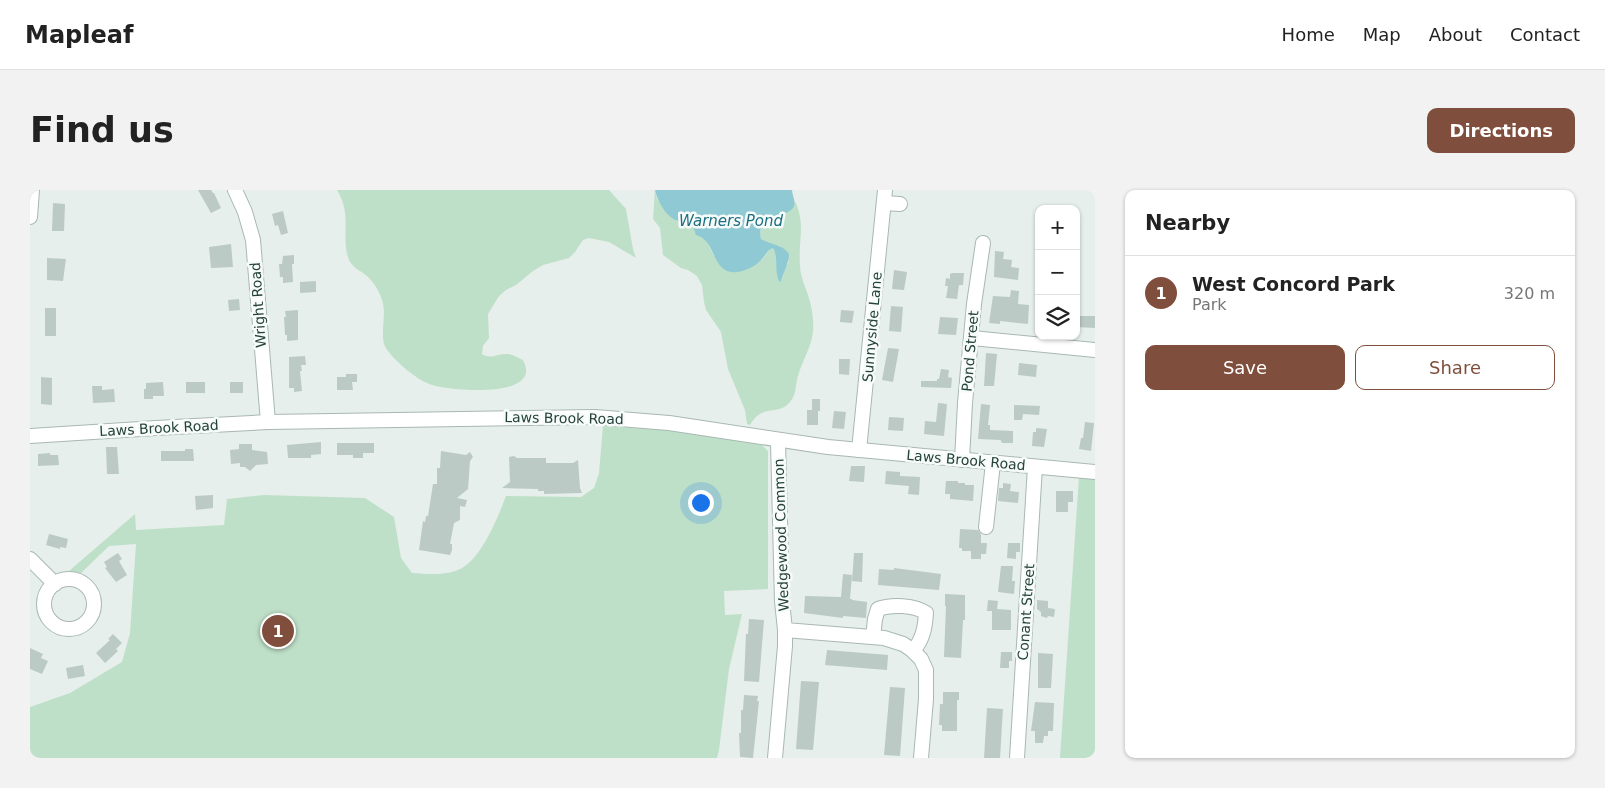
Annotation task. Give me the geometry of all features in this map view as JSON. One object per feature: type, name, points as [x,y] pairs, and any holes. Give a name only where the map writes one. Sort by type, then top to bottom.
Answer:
[{"type":"street","points":[[30,216],[32,190]]},
{"type":"street","name":"Wright Road","points":[[235,190],[245,212],[253,240],[268,422]]},
{"type":"street","name":"Sunnyside Lane","points":[[859,450],[885,196],[900,204]]},
{"type":"street","name":"Pond Street","points":[[962,460],[965,403],[976,284],[983,243]]},
{"type":"street","points":[[972,338],[1095,350]]},
{"type":"street","name":"Laws Brook Road","points":[[30,436],[268,422],[604,417],[669,423],[859,450],[1095,472]]},
{"type":"street","name":"Wedgewood Common","points":[[776,758],[785,646],[778,440]]},
{"type":"street","points":[[986,527],[993,463]]},
{"type":"street","name":"Conant Street","points":[[1017,758],[1035,467]]},
{"type":"street","points":[[30,559],[55,584]]},
{"type":"street","points":[[873,637],[878,609],[887,606],[920,609],[926,613],[925,631],[920,643],[913,651],[921,659],[926,670],[926,699],[921,758]]},
{"type":"street","name":"Wedgewood Common","points":[[784,630],[873,637],[894,641],[913,651]]},
{"type":"green space","points":[[337,190],[609,190],[626,209],[636,258],[609,242],[589,238],[583,240],[569,258],[543,265],[533,271],[499,296],[488,314],[489,338],[483,346],[482,354],[492,356],[509,354],[523,360],[526,373],[520,382],[508,387],[491,390],[439,387],[429,384],[413,374],[397,361],[385,346],[383,340],[384,307],[382,300],[372,282],[353,266],[349,260],[344,209],[342,199]]},
{"type":"green space","points":[[655,190],[657,199],[676,221],[689,220],[692,223],[694,228],[705,238],[714,256],[762,260],[769,250],[773,248],[781,282],[789,262],[780,246],[761,239],[761,230],[763,224],[787,211],[795,201],[801,225],[800,269],[810,302],[813,328],[812,338],[797,379],[795,393],[790,402],[781,409],[760,414],[750,425],[747,424],[745,410],[728,369],[721,332],[706,310],[702,285],[697,276],[681,268],[663,255],[660,228],[653,219]]},
{"type":"green space","points":[[603,426],[690,432],[762,445],[768,451],[768,589],[724,591],[725,615],[742,614],[729,669],[717,758],[30,758],[30,707],[70,693],[122,662],[130,633],[136,544],[109,546],[81,573],[69,571],[135,514],[136,530],[224,525],[227,499],[264,495],[365,498],[394,517],[401,558],[412,573],[438,574],[451,572],[469,563],[483,546],[499,515],[506,496],[581,497],[594,488],[599,473]]},
{"type":"green space","points":[[1079,477],[1095,479],[1095,758],[1060,758]]},
{"type":"water","name":"Warners Pond","points":[[655,190],[792,190],[795,202],[791,210],[767,220],[760,230],[761,239],[780,246],[789,254],[781,282],[777,273],[776,256],[773,248],[757,264],[747,269],[737,272],[723,268],[718,263],[708,243],[696,235],[692,223],[689,220],[683,222],[672,218],[659,202]]},
{"type":"building","points":[[198,190],[211,190],[221,208],[211,213]]},
{"type":"building","points":[[53,203],[65,204],[64,231],[52,231]]},
{"type":"building","points":[[283,211],[288,233],[281,235],[278,225],[275,226],[272,214]]},
{"type":"building","points":[[231,244],[233,267],[211,268],[209,247]]},
{"type":"building","points":[[995,251],[1004,252],[1003,259],[1012,260],[1011,267],[1019,268],[1018,280],[994,277]]},
{"type":"building","points":[[294,255],[294,264],[292,264],[293,282],[283,283],[283,277],[280,277],[279,264],[282,264],[283,256]]},
{"type":"building","points":[[47,258],[66,259],[63,281],[47,280]]},
{"type":"building","points":[[894,270],[907,272],[904,290],[892,289]]},
{"type":"building","points":[[964,273],[963,285],[959,285],[957,299],[946,298],[948,286],[945,286],[946,278],[950,279],[950,274]]},
{"type":"building","points":[[316,281],[316,292],[300,293],[300,282]]},
{"type":"building","points":[[1011,290],[1019,291],[1018,304],[1029,305],[1028,324],[1000,321],[1000,324],[989,323],[993,296],[1010,297]]},
{"type":"building","points":[[239,299],[240,310],[229,311],[228,300]]},
{"type":"building","points":[[891,306],[903,307],[901,332],[889,331]]},
{"type":"building","points":[[45,308],[56,308],[56,336],[45,336]]},
{"type":"building","points":[[298,310],[298,340],[287,341],[287,335],[285,335],[285,311]]},
{"type":"building","points":[[841,310],[854,311],[852,323],[840,322]]},
{"type":"building","points":[[1080,316],[1095,316],[1095,328],[1080,327]]},
{"type":"building","points":[[940,317],[958,318],[956,335],[938,334]]},
{"type":"building","points":[[888,348],[899,349],[893,382],[882,380]]},
{"type":"building","points":[[986,353],[997,354],[994,386],[984,386]]},
{"type":"building","points":[[305,356],[306,365],[301,365],[302,371],[300,371],[302,391],[294,392],[294,388],[289,388],[289,357]]},
{"type":"building","points":[[839,359],[850,359],[849,375],[839,374]]},
{"type":"building","points":[[1019,363],[1037,365],[1036,377],[1018,375]]},
{"type":"building","points":[[941,369],[949,370],[948,377],[952,378],[951,388],[921,387],[921,381],[937,381]]},
{"type":"building","points":[[346,374],[357,374],[357,382],[352,382],[353,390],[337,390],[337,377],[346,377]]},
{"type":"building","points":[[41,377],[52,378],[52,405],[41,404]]},
{"type":"building","points":[[163,382],[164,396],[153,396],[153,399],[144,399],[146,383]]},
{"type":"building","points":[[186,382],[205,382],[205,393],[186,393]]},
{"type":"building","points":[[230,382],[243,382],[243,393],[230,393]]},
{"type":"building","points":[[92,386],[102,386],[102,390],[114,389],[115,402],[93,403]]},
{"type":"building","points":[[812,399],[820,399],[818,425],[807,425],[807,410],[812,410]]},
{"type":"building","points":[[938,403],[947,404],[944,436],[924,434],[925,421],[936,422]]},
{"type":"building","points":[[981,404],[990,405],[988,425],[990,425],[990,430],[1013,431],[1013,443],[1003,443],[1001,440],[978,439]]},
{"type":"building","points":[[1014,405],[1040,406],[1039,415],[1023,414],[1022,420],[1014,420]]},
{"type":"building","points":[[834,411],[846,412],[844,429],[832,428]]},
{"type":"building","points":[[889,417],[904,418],[903,431],[888,430]]},
{"type":"building","points":[[1085,422],[1094,423],[1091,451],[1079,449],[1081,438],[1083,438]]},
{"type":"building","points":[[1036,428],[1047,429],[1044,447],[1032,446],[1033,432],[1036,432]]},
{"type":"building","points":[[321,442],[321,454],[311,455],[311,458],[288,458],[287,445]]},
{"type":"building","points":[[337,443],[374,443],[374,453],[363,453],[363,458],[353,458],[353,455],[337,455]]},
{"type":"building","points":[[239,444],[252,444],[252,450],[267,452],[268,464],[256,465],[250,471],[245,467],[240,467],[240,463],[231,464],[230,450],[239,449]]},
{"type":"building","points":[[106,447],[117,447],[119,474],[107,474]]},
{"type":"building","points":[[185,449],[193,449],[194,461],[161,461],[161,451],[185,451]]},
{"type":"building","points":[[441,451],[466,455],[470,452],[473,457],[470,461],[468,489],[457,498],[467,500],[465,507],[460,506],[460,520],[454,523],[450,555],[419,550],[423,521],[425,522],[426,516],[428,516],[433,484],[437,484],[437,468],[440,468]]},
{"type":"building","points":[[50,453],[50,455],[58,455],[59,465],[38,466],[38,454]]},
{"type":"building","points":[[514,456],[517,458],[546,458],[546,463],[573,463],[578,460],[582,493],[544,494],[544,491],[538,491],[538,489],[502,488],[510,482],[509,457]]},
{"type":"building","points":[[851,466],[865,466],[864,482],[849,481]]},
{"type":"building","points":[[886,471],[900,472],[900,476],[920,477],[919,495],[908,494],[909,486],[885,484]]},
{"type":"building","points":[[946,481],[958,481],[958,483],[965,483],[965,485],[974,485],[973,501],[950,499],[950,494],[945,494]]},
{"type":"building","points":[[1003,483],[1011,484],[1010,491],[1019,492],[1018,503],[998,501],[999,488],[1003,488]]},
{"type":"building","points":[[1056,491],[1073,491],[1073,502],[1068,502],[1068,512],[1056,512]]},
{"type":"building","points":[[213,495],[213,508],[196,510],[195,496]]},
{"type":"building","points":[[960,529],[978,530],[981,534],[981,543],[987,543],[986,554],[981,554],[981,559],[971,559],[971,551],[962,551],[962,548],[959,548]]},
{"type":"building","points":[[49,534],[68,539],[66,548],[60,547],[60,549],[46,545]]},
{"type":"building","points":[[1008,543],[1020,543],[1020,552],[1016,552],[1016,559],[1007,558]]},
{"type":"building","points":[[118,553],[122,559],[119,561],[127,575],[116,582],[105,568],[107,567],[104,562]]},
{"type":"building","points":[[854,553],[863,553],[862,582],[852,581]]},
{"type":"building","points":[[1001,566],[1013,566],[1012,581],[1015,581],[1014,594],[998,592]]},
{"type":"building","points":[[894,568],[941,574],[939,590],[878,585],[879,569],[894,570]]},
{"type":"building","points":[[843,574],[852,575],[850,599],[867,602],[866,618],[843,616],[843,618],[804,613],[805,596],[841,597]]},
{"type":"building","points":[[945,594],[965,595],[965,620],[963,620],[961,658],[944,657]]},
{"type":"building","points":[[988,600],[998,601],[997,609],[1011,610],[1011,630],[992,630],[992,611],[987,611]]},
{"type":"building","points":[[1037,600],[1048,601],[1048,608],[1055,609],[1054,617],[1048,616],[1047,618],[1041,616],[1041,612],[1037,609]]},
{"type":"building","points":[[749,619],[764,620],[759,682],[744,681],[746,634],[748,634]]},
{"type":"building","points":[[113,634],[122,643],[116,649],[118,651],[105,663],[96,653],[110,640],[108,639]]},
{"type":"building","points":[[30,648],[43,654],[41,658],[48,661],[42,674],[30,669]]},
{"type":"building","points":[[827,650],[888,655],[887,670],[825,665]]},
{"type":"building","points":[[1001,652],[1012,652],[1012,661],[1009,661],[1009,668],[1000,668]]},
{"type":"building","points":[[1038,653],[1053,654],[1051,688],[1038,688]]},
{"type":"building","points":[[83,665],[85,676],[68,679],[66,668]]},
{"type":"building","points":[[801,681],[819,682],[813,750],[796,749]]},
{"type":"building","points":[[890,687],[905,688],[900,756],[884,755]]},
{"type":"building","points":[[943,692],[959,692],[959,700],[957,700],[957,731],[942,731],[942,725],[939,725],[940,704],[943,704]]},
{"type":"building","points":[[744,695],[758,696],[757,701],[759,701],[753,758],[740,757],[739,733],[741,733],[741,710],[743,710]]},
{"type":"building","points":[[1035,702],[1054,703],[1053,731],[1048,731],[1048,736],[1044,736],[1043,743],[1035,743],[1035,731],[1031,731]]},
{"type":"building","points":[[987,708],[1003,709],[1000,758],[984,758]]},
{"type":"place","name":"West Concord Park","points":[[278,631]]}]
